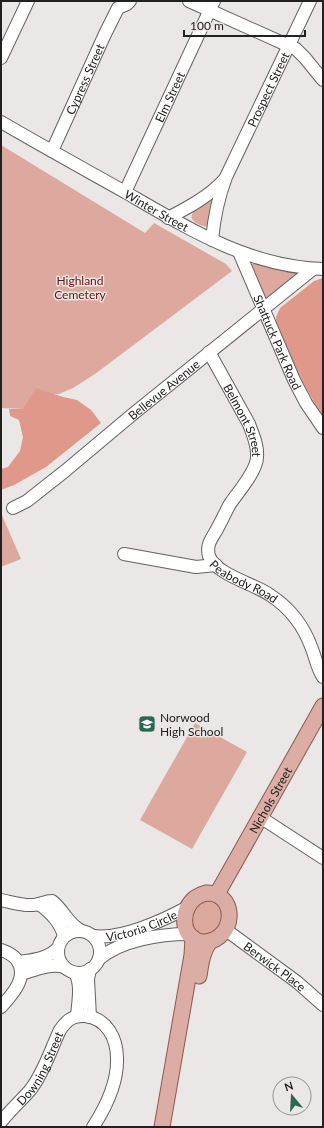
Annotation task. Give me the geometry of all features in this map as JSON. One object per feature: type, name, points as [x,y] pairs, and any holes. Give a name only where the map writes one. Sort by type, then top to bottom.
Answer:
[{"type":"main road","name":"Nichols Street","points":[[217,894],[323,706]]},
{"type":"main road","points":[[172,1127],[170,1111],[192,955],[191,936],[184,919],[188,907],[194,899],[206,893],[217,894],[226,902],[228,907],[229,920],[226,930],[218,938],[210,942],[200,942],[191,936]]},
{"type":"main road","points":[[162,1127],[170,1111],[204,950],[210,942]]},
{"type":"street","points":[[1,58],[28,1]]},
{"type":"street","name":"Cypress Street","points":[[52,151],[117,4],[127,4],[130,1]]},
{"type":"street","points":[[189,1],[212,6],[301,53],[323,80]]},
{"type":"street","name":"Prospect Street","points":[[212,240],[221,189],[310,1]]},
{"type":"street","name":"Elm Street","points":[[124,192],[212,6]]},
{"type":"street","name":"Winter Street","points":[[1,122],[168,218],[212,240],[239,252],[269,262],[318,269]]},
{"type":"street","name":"Prospect Street","points":[[168,218],[209,194],[226,177]]},
{"type":"street","name":"Shattuck Park Road","points":[[239,252],[300,392],[323,428]]},
{"type":"street","name":"Bellevue Avenue","points":[[13,508],[27,501],[209,352],[263,309],[318,269]]},
{"type":"street","name":"Belmont Street","points":[[209,352],[249,424],[255,441],[258,458],[252,472],[230,504],[216,530],[216,565]]},
{"type":"street","name":"Peabody Road","points":[[124,554],[196,567],[216,565],[226,573],[270,594],[300,622],[318,654],[315,661],[323,678]]},
{"type":"street","points":[[260,818],[323,858]]},
{"type":"street","points":[[1,900],[25,905],[52,901],[56,904],[68,921],[80,930],[94,936],[99,946],[99,959],[96,964],[84,972],[70,970],[59,966],[20,968]]},
{"type":"street","points":[[39,904],[55,919],[64,936]]},
{"type":"street","name":"Victoria Circle","points":[[94,936],[104,937],[134,930],[164,919],[188,907]]},
{"type":"street","points":[[80,930],[72,931],[64,936],[57,949],[59,959],[78,979],[77,1016],[90,1017],[101,1021],[110,1032],[116,1044],[118,1060],[108,1102],[104,1111],[93,1127]]},
{"type":"street","name":"Berwick Place","points":[[226,930],[297,982],[323,1005]]},
{"type":"street","name":"Victoria Circle","points":[[99,959],[113,949],[131,942],[163,936],[191,936]]},
{"type":"street","points":[[20,968],[51,954],[57,949]]},
{"type":"street","points":[[1,950],[11,954],[20,968],[16,989],[1,1007]]},
{"type":"street","points":[[90,969],[88,979],[90,1017]]},
{"type":"street","name":"Downing Street","points":[[1,1122],[30,1089],[38,1077],[64,1024],[68,1020],[77,1016]]},
{"type":"green space","name":"Highland Cemetery","points":[[1,145],[145,233],[154,223],[226,264],[232,271],[95,374],[73,388],[59,394],[47,394],[25,409],[1,408]]},
{"type":"green space","points":[[210,200],[213,201],[210,223],[206,227],[193,221],[192,214],[195,210]]},
{"type":"green space","points":[[250,265],[296,272],[297,275],[266,300]]},
{"type":"green space","points":[[1,513],[21,559],[1,567]]},
{"type":"green space","points":[[195,723],[247,752],[192,849],[140,820]]},
{"type":"green space","points":[[216,899],[223,910],[221,927],[209,935],[198,934],[192,926],[192,911],[200,901]]},
{"type":"shaded area","points":[[323,278],[323,416],[309,394],[297,370],[276,321],[276,317],[280,308],[314,281]]},
{"type":"shaded area","points":[[36,388],[77,400],[91,410],[101,423],[46,467],[14,485],[1,490],[1,469],[8,467],[20,451],[23,437],[19,420],[10,416],[9,409],[23,409]]},
{"type":"place","name":"Norwood High School","points":[[147,724]]}]
